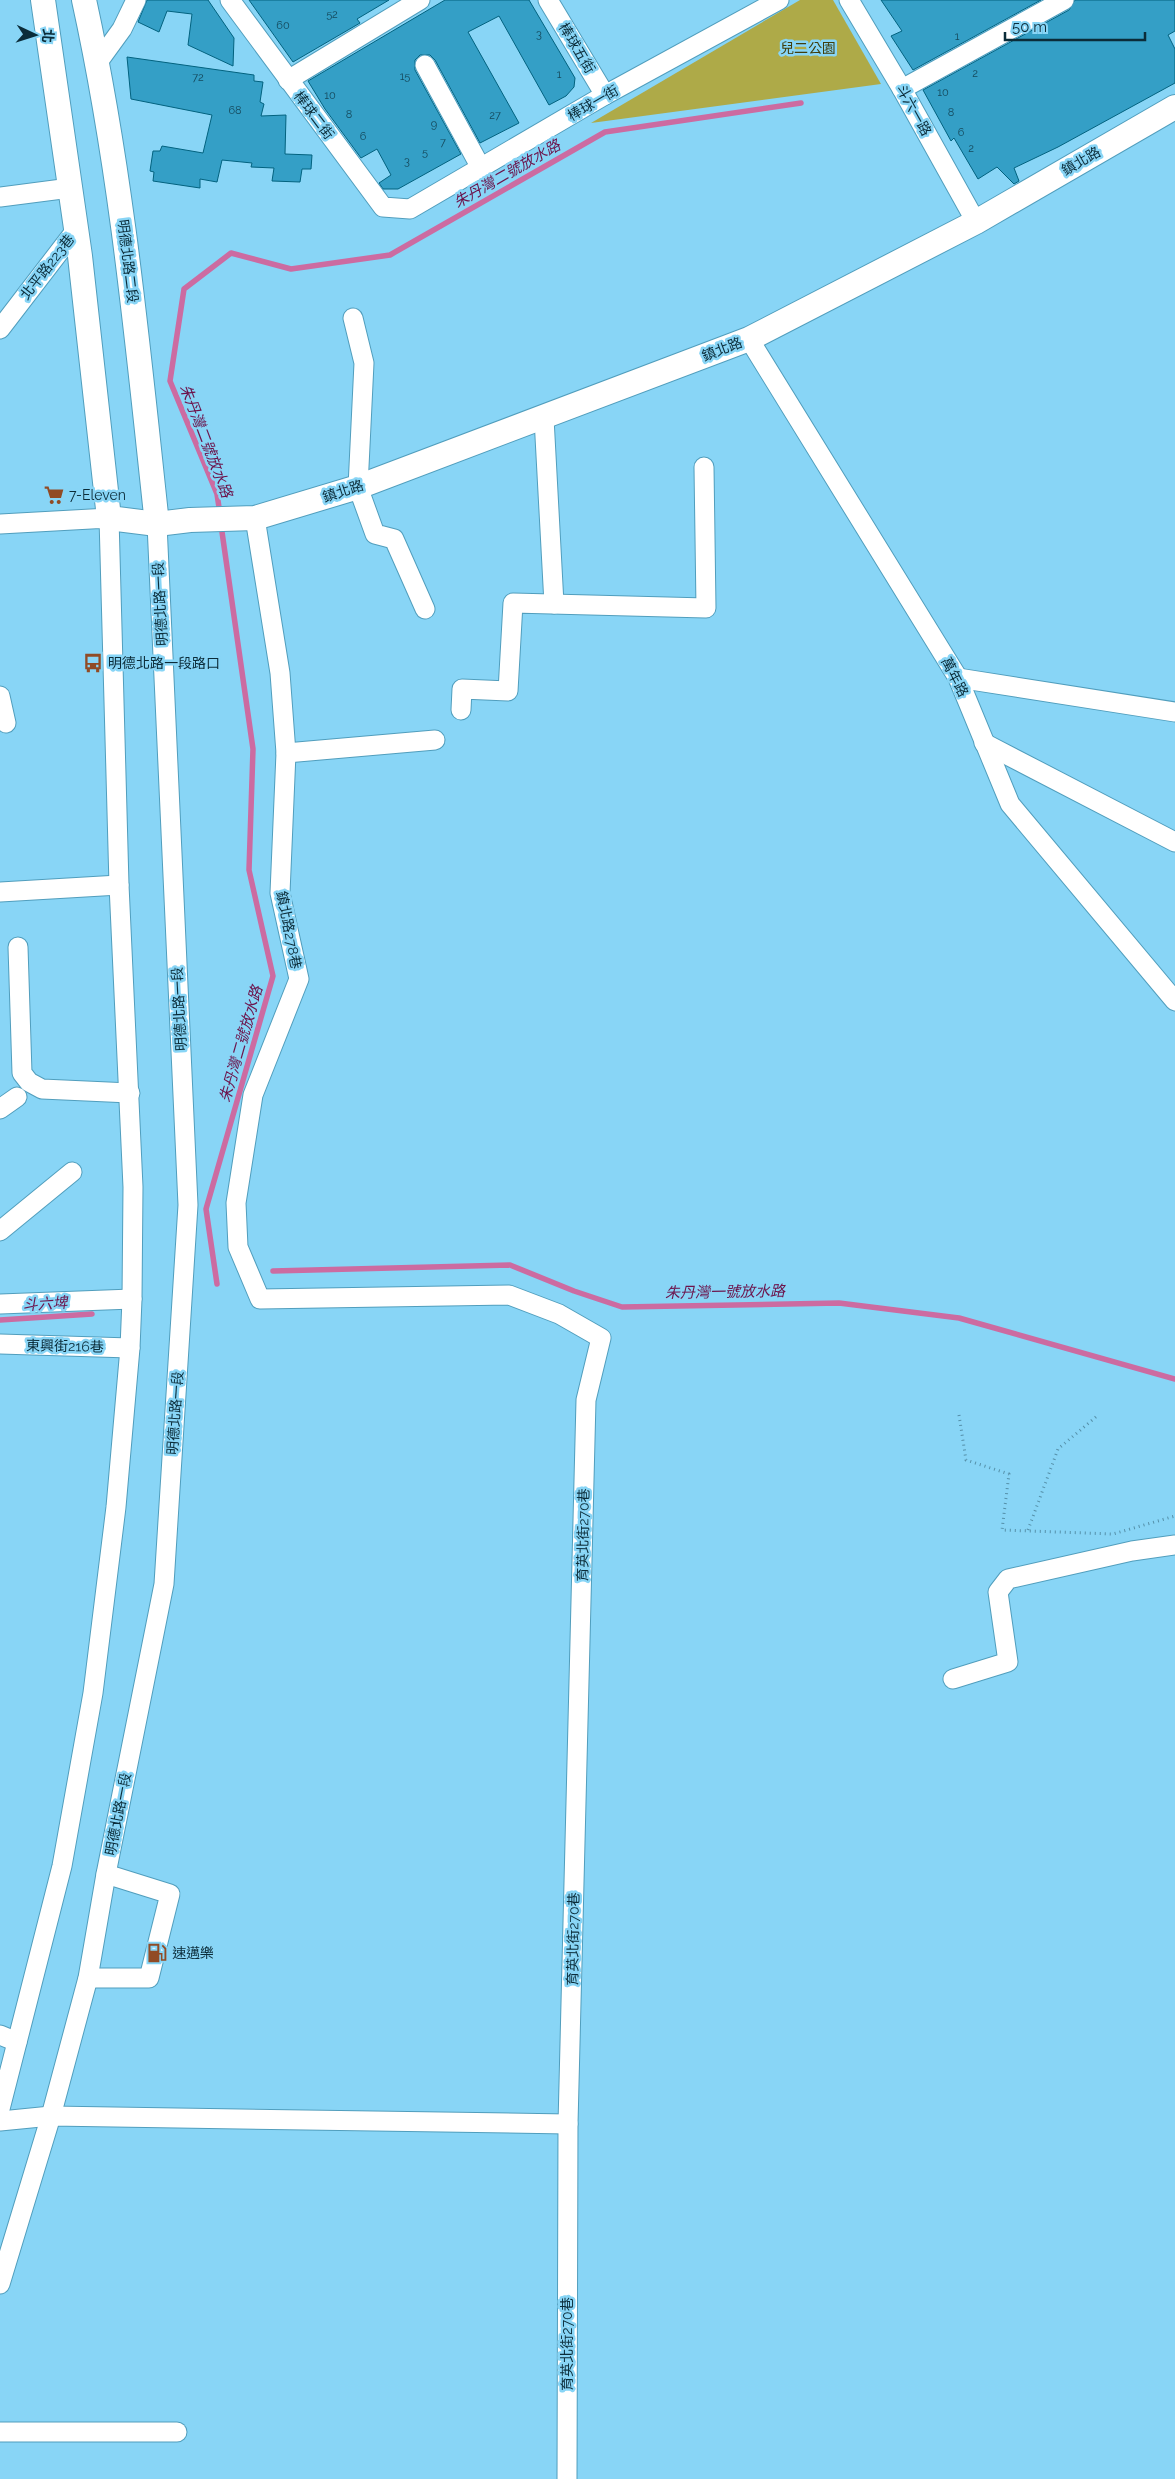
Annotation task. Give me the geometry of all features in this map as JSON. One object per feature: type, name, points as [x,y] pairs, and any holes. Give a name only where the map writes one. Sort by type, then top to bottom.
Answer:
[{"type":"main road","points":[[43,0],[76,230],[109,518],[157,524]]},
{"type":"main road","name":"明德北路二段","points":[[84,0],[98,62],[129,261],[157,524]]},
{"type":"main road","name":"鎮北路","points":[[157,524],[190,520],[246,518],[358,487],[749,339],[976,222],[1175,106]]},
{"type":"street","points":[[98,62],[122,29],[136,0]]},
{"type":"street","name":"棒球二街","points":[[230,0],[383,207],[410,209]]},
{"type":"street","points":[[288,80],[420,0]]},
{"type":"street","name":"棒球五街","points":[[548,0],[605,95]]},
{"type":"street","name":"棒球一街","points":[[410,209],[605,95],[779,0]]},
{"type":"street","name":"斗六一路","points":[[849,0],[902,89],[976,222]]},
{"type":"street","points":[[902,89],[1064,0]]},
{"type":"street","points":[[424,65],[481,168]]},
{"type":"street","points":[[0,197],[70,188]]},
{"type":"street","name":"北平路223巷","points":[[0,329],[76,230]]},
{"type":"street","points":[[353,318],[364,363],[358,487],[375,534],[394,539],[425,609]]},
{"type":"street","name":"萬年路","points":[[749,339],[958,678],[1010,804],[1175,1001]]},
{"type":"street","points":[[544,418],[554,604]]},
{"type":"street","points":[[461,710],[462,689],[508,691],[513,603],[706,608],[704,467]]},
{"type":"street","points":[[0,524],[109,518],[119,886],[130,1093],[132,1299],[130,1348],[116,1507],[93,1693],[62,1866],[8,2039],[0,2108]]},
{"type":"street","name":"鎮北路278巷","points":[[246,518],[280,673],[286,753],[280,893],[299,979],[253,1095],[236,1203],[238,1247],[260,1298]]},
{"type":"street","name":"明德北路一段","points":[[0,2284],[51,2116],[88,1978],[106,1874],[164,1584],[188,1205],[157,524]]},
{"type":"street","points":[[958,678],[1175,712]]},
{"type":"street","points":[[0,696],[6,723]]},
{"type":"street","points":[[286,753],[435,740]]},
{"type":"street","points":[[984,743],[1175,842]]},
{"type":"street","points":[[0,892],[119,886]]},
{"type":"street","points":[[18,947],[22,1073],[29,1082],[42,1089],[130,1093]]},
{"type":"street","points":[[0,1109],[17,1097]]},
{"type":"street","points":[[0,1231],[72,1172]]},
{"type":"street","name":"育英北街270巷","points":[[260,1298],[509,1295],[559,1314],[601,1338],[586,1400],[568,2124],[566,2479]]},
{"type":"street","points":[[0,1304],[132,1299]]},
{"type":"street","name":"東興街216巷","points":[[0,1344],[130,1348]]},
{"type":"street","points":[[954,1679],[1008,1662],[998,1592],[1008,1579],[1132,1551],[1175,1545]]},
{"type":"street","points":[[88,1978],[149,1978],[170,1894],[106,1874]]},
{"type":"street","points":[[0,2121],[51,2116],[568,2124]]},
{"type":"street","points":[[0,2432],[177,2432]]},
{"type":"path","points":[[958,1415],[966,1460],[1009,1474],[1002,1530],[1112,1534],[1175,1516]]},
{"type":"path","points":[[1028,1530],[1058,1449],[1097,1416]]},
{"type":"green space","name":"兒二公園","points":[[800,0],[833,0],[881,84],[591,123]]},
{"type":"building","points":[[147,0],[208,0],[234,38],[233,66],[188,45],[192,14],[167,11],[159,32],[138,22]]},
{"type":"building","points":[[249,0],[389,0],[357,19],[360,23],[293,62]]},
{"type":"building","points":[[445,0],[529,0],[575,78],[574,87],[566,96],[549,105],[499,16],[468,32],[519,123],[480,143],[435,60],[430,55],[420,55],[415,60],[415,70],[461,154],[398,189],[383,189],[379,183],[391,175],[377,149],[361,158],[325,109],[308,81]]},
{"type":"building","points":[[881,0],[1041,0],[913,70],[891,36],[902,31]]},
{"type":"building","points":[[1075,0],[1175,0],[1175,31],[1168,35],[1175,49],[1175,83],[1058,147],[1014,168],[1019,181],[1014,184],[997,167],[978,179],[954,138],[951,141],[923,90],[1069,10]]},
{"type":"building","points":[[127,57],[254,75],[254,81],[263,82],[260,102],[264,104],[261,116],[286,115],[285,154],[312,155],[311,169],[302,169],[300,182],[272,181],[274,168],[251,167],[252,163],[222,160],[217,182],[200,179],[200,188],[153,181],[154,172],[150,171],[153,151],[160,151],[162,146],[203,153],[212,115],[131,99]]},
{"type":"waterway","name":"朱丹灣二號放水路","points":[[220,514],[217,494],[170,381],[184,289],[231,253],[291,269],[390,255],[605,132],[801,103]]},
{"type":"waterway","name":"朱丹灣二號放水路","points":[[217,1284],[206,1209],[273,976],[249,870],[253,749],[221,525]]},
{"type":"waterway","name":"朱丹灣一號放水路","points":[[273,1271],[510,1265],[574,1291],[622,1307],[839,1303],[959,1318],[1175,1379]]},
{"type":"waterway","name":"斗六埤","points":[[0,1320],[92,1314]]},
{"type":"place","name":"7-Eleven","points":[[54,495]]},
{"type":"place","name":"明德北路一段路口","points":[[93,663]]},
{"type":"place","name":"速邁樂","points":[[157,1953]]}]
